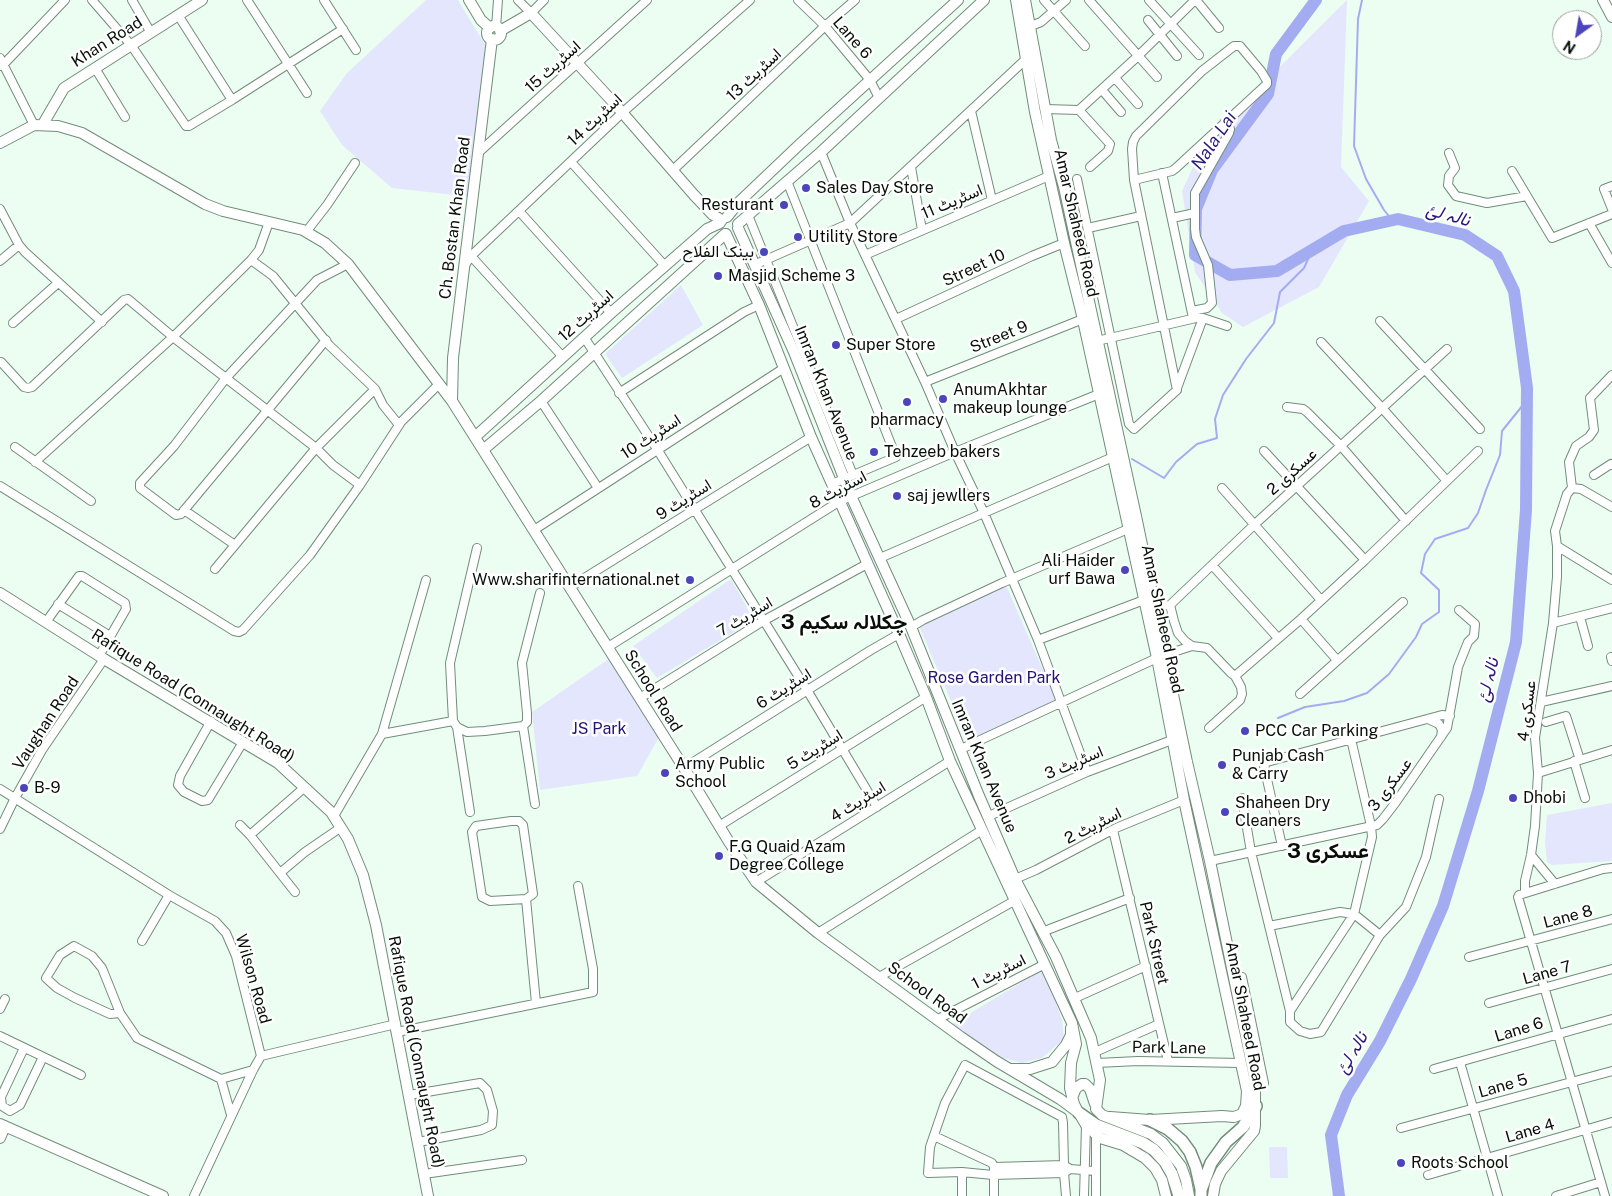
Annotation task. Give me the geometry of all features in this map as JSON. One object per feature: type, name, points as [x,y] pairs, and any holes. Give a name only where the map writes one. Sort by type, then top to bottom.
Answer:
[{"type":"main road","name":"Khan Road","points":[[39,124],[64,88],[202,0]]},
{"type":"main road","points":[[469,0],[481,20],[495,29],[531,13],[709,210],[723,220],[735,219],[738,226]]},
{"type":"main road","points":[[870,80],[958,0]]},
{"type":"main road","points":[[483,450],[541,401],[725,234],[733,234],[748,215],[821,152],[984,0]]},
{"type":"main road","name":"Amar Shaheed Road","points":[[1016,0],[1025,60],[1040,109],[1097,341],[1113,457],[1144,600],[1160,656],[1182,763],[1210,861],[1247,1019],[1251,1091],[1242,1114],[1234,1117],[1150,1120],[1110,1117]]},
{"type":"main road","name":"Amar Shaheed Road","points":[[1025,0],[1031,26],[1040,109],[1050,176],[1064,243],[1103,393],[1154,606],[1172,740],[1182,763],[1184,800],[1240,1063],[1256,1106],[1254,1132],[1221,1171],[1215,1184],[1213,1196]]},
{"type":"main road","points":[[1603,0],[1612,17]]},
{"type":"main road","name":"Ch. Bostan Khan Road","points":[[452,401],[453,358],[468,261],[478,153],[492,39],[496,40],[500,37],[495,29]]},
{"type":"main road","name":"اسٹریٹ 12","points":[[475,437],[611,312],[707,229],[723,220],[739,202],[870,80]]},
{"type":"main road","points":[[0,143],[39,124]]},
{"type":"main road","name":"School Road","points":[[39,124],[58,126],[82,133],[205,204],[223,211],[306,232],[325,243],[348,264],[452,401],[756,882],[818,933],[879,977],[1010,1069],[1060,1099],[1079,1113]]},
{"type":"main road","points":[[723,220],[720,228],[725,234]]},
{"type":"main road","name":"Imran Khan Avenue","points":[[738,226],[849,477],[851,496],[911,627],[979,796],[1016,879],[1075,998],[1091,1038],[1096,1057],[1100,1080],[1096,1109]]},
{"type":"main road","name":"Imran Khan Avenue","points":[[725,234],[759,305],[811,437],[899,634],[950,761],[1072,1023],[1076,1044],[1070,1076],[1072,1098],[1086,1125],[1096,1135]]},
{"type":"main road","name":"Rafique Road (Connaught Road)","points":[[0,592],[101,658],[211,721],[278,763],[305,786],[334,816],[348,839],[363,876],[376,925],[428,1196]]},
{"type":"main road","points":[[1010,1069],[1030,1069],[1052,1062],[1066,1046],[1071,1035],[1072,1023]]},
{"type":"main road","points":[[1072,1098],[1076,1088],[1085,1084],[1090,1089],[1096,1109],[1102,1115],[1151,1134],[1163,1143],[1180,1166],[1186,1180],[1188,1196]]},
{"type":"main road","points":[[1201,1193],[1214,1158],[1226,1142],[1243,1126],[1256,1106]]},
{"type":"main road","points":[[1079,1113],[1096,1125],[1138,1140],[1154,1150],[1165,1162],[1172,1174],[1179,1196]]},
{"type":"main road","points":[[1150,1120],[1168,1130],[1182,1141],[1190,1152],[1196,1167],[1201,1193]]},
{"type":"main road","points":[[0,1138],[2,1124],[162,1196]]},
{"type":"main road","points":[[1096,1135],[1123,1145],[1145,1158],[1156,1168],[1162,1180],[1166,1196]]},
{"type":"street","points":[[39,124],[1,63],[65,0]]},
{"type":"street","points":[[92,0],[131,45],[186,126],[232,100],[343,29]]},
{"type":"street","points":[[132,0],[151,33]]},
{"type":"street","points":[[247,0],[306,93]]},
{"type":"street","points":[[324,0],[356,50]]},
{"type":"street","points":[[495,29],[498,0]]},
{"type":"street","points":[[518,0],[531,13],[544,0]]},
{"type":"street","name":"اسٹریٹ 15","points":[[478,153],[647,0]]},
{"type":"street","name":"اسٹریٹ 14","points":[[468,261],[622,113],[750,0]]},
{"type":"street","name":"Lane 6","points":[[798,0],[825,26],[870,80],[879,98]]},
{"type":"street","name":"اسٹریٹ 13","points":[[672,171],[855,0]]},
{"type":"street","points":[[1044,0],[1085,46]]},
{"type":"street","points":[[1031,26],[1041,22],[1066,0]]},
{"type":"street","points":[[1089,0],[1156,76]]},
{"type":"street","points":[[1149,0],[1199,55]]},
{"type":"street","points":[[1040,109],[1079,110],[1116,78],[1196,0],[1220,28]]},
{"type":"street","points":[[178,15],[232,100]]},
{"type":"street","points":[[1148,20],[1177,56]]},
{"type":"street","points":[[1134,180],[1176,168],[1268,82],[1238,45],[1234,46],[1202,71],[1136,136],[1132,148],[1134,180],[1177,390]]},
{"type":"street","points":[[754,265],[850,223],[1025,60]]},
{"type":"street","points":[[95,68],[125,117]]},
{"type":"street","points":[[1116,78],[1138,104]]},
{"type":"street","points":[[1102,90],[1121,112]]},
{"type":"street","points":[[1079,110],[1110,144],[1108,151],[1090,167]]},
{"type":"street","points":[[970,111],[992,200]]},
{"type":"street","points":[[1097,341],[1163,325],[1193,315],[1207,308],[1212,303],[1208,265],[1196,237],[1196,192],[1230,131],[1229,127],[1224,124]]},
{"type":"street","points":[[821,152],[850,223],[925,382],[954,452],[984,513],[1038,640],[1087,772]]},
{"type":"street","points":[[1449,153],[1456,168],[1449,176],[1448,185],[1456,196],[1487,203],[1527,196]]},
{"type":"street","points":[[571,162],[665,266]]},
{"type":"street","points":[[306,232],[356,163]]},
{"type":"street","points":[[911,167],[922,230]]},
{"type":"street","points":[[1512,171],[1552,238],[1612,214]]},
{"type":"street","points":[[1162,173],[1193,315]]},
{"type":"street","name":"اسٹریٹ 11","points":[[864,254],[1050,176]]},
{"type":"street","points":[[1077,179],[1131,428],[1136,428],[1177,390],[1203,318]]},
{"type":"street","points":[[787,181],[896,457],[832,484]]},
{"type":"street","points":[[1612,186],[1604,189],[1612,209]]},
{"type":"street","points":[[0,209],[25,252],[102,322]]},
{"type":"street","points":[[519,211],[611,312]]},
{"type":"street","points":[[1172,218],[1195,213]]},
{"type":"street","points":[[748,215],[767,259],[849,477]]},
{"type":"street","points":[[1088,228],[1141,216]]},
{"type":"street","points":[[35,462],[173,337],[251,260],[258,250],[269,222]]},
{"type":"street","points":[[1589,224],[1612,263]]},
{"type":"street","name":"Street 10","points":[[896,319],[1064,243]]},
{"type":"street","points":[[0,261],[20,245]]},
{"type":"street","points":[[251,260],[273,276],[326,340],[375,389],[383,405],[399,425]]},
{"type":"street","points":[[468,261],[563,357]]},
{"type":"street","points":[[326,340],[179,515],[176,515],[140,488],[140,483],[174,446],[226,378],[296,304],[316,280],[348,264]]},
{"type":"street","points":[[13,323],[58,282]]},
{"type":"street","points":[[1,362],[24,387],[28,388],[124,300],[128,299],[173,337],[268,409],[316,448],[333,465],[360,485]]},
{"type":"street","points":[[619,393],[744,312],[759,305]]},
{"type":"street","points":[[1193,315],[1227,326]]},
{"type":"street","name":"Street 9","points":[[925,382],[1083,319]]},
{"type":"street","points":[[1380,320],[1480,429]]},
{"type":"street","points":[[584,338],[657,449],[732,569],[877,807]]},
{"type":"street","points":[[1321,342],[1447,481]]},
{"type":"street","name":"عسکری 2","points":[[1170,605],[1255,524],[1446,349]]},
{"type":"street","name":"اسٹریٹ 10","points":[[534,530],[784,368]]},
{"type":"street","points":[[1612,375],[1590,398],[1594,430],[1589,437],[1576,446],[1569,462],[1572,488],[1568,494],[1555,531],[1557,546],[1612,580]]},
{"type":"street","points":[[0,486],[234,631],[239,632],[243,630],[310,555],[360,485],[399,425],[439,384]]},
{"type":"street","points":[[214,569],[316,448],[375,389]]},
{"type":"street","name":"اسٹریٹ 8","points":[[608,647],[840,501],[954,452],[1103,393]]},
{"type":"street","points":[[541,401],[598,488]]},
{"type":"street","points":[[1287,407],[1303,409],[1341,446],[1406,521]]},
{"type":"street","name":"اسٹریٹ 9","points":[[570,587],[811,437]]},
{"type":"street","points":[[15,446],[91,501]]},
{"type":"street","points":[[1264,451],[1365,560]]},
{"type":"street","points":[[1235,676],[1240,674],[1278,638],[1301,620],[1478,451]]},
{"type":"street","points":[[880,558],[1113,457]]},
{"type":"street","points":[[1594,475],[1612,465]]},
{"type":"street","points":[[1222,488],[1321,600]]},
{"type":"street","points":[[1572,488],[1581,489],[1612,507]]},
{"type":"street","points":[[184,510],[235,545]]},
{"type":"street","points":[[911,627],[1011,580],[1128,529]]},
{"type":"street","name":"عسکری 4","points":[[1530,941],[1518,900],[1519,894],[1524,893],[1535,826],[1538,773],[1536,738],[1553,623],[1557,577],[1557,546]]},
{"type":"street","points":[[470,812],[455,724],[450,663],[477,548]]},
{"type":"street","name":"اسٹریٹ 7","points":[[640,698],[763,621],[867,564]]},
{"type":"street","points":[[1212,566],[1278,638]]},
{"type":"street","name":"Vaughan Road","points":[[0,829],[42,750],[101,658],[126,606],[82,576],[76,578],[58,604]]},
{"type":"street","points":[[334,816],[382,734],[426,580]]},
{"type":"street","points":[[382,734],[455,724],[467,732],[523,726],[527,722],[527,713],[522,663],[540,593]]},
{"type":"street","points":[[1038,640],[1144,600]]},
{"type":"street","points":[[1300,694],[1403,602]]},
{"type":"street","points":[[46,622],[58,604],[110,636]]},
{"type":"street","points":[[1154,606],[1170,605],[1178,633],[1185,642],[1192,646],[1207,648],[1235,676],[1241,687],[1242,694],[1240,700],[1209,728]]},
{"type":"street","points":[[1553,623],[1612,608]]},
{"type":"street","name":"عسکری 3","points":[[1210,861],[1377,825],[1383,819],[1447,728],[1458,667],[1468,642],[1474,636],[1475,624],[1459,610]]},
{"type":"street","points":[[1580,617],[1588,646]]},
{"type":"street","points":[[1301,620],[1337,660]]},
{"type":"street","name":"اسٹریٹ 6","points":[[684,768],[899,634]]},
{"type":"street","points":[[961,749],[1160,656],[1192,646]]},
{"type":"street","points":[[1541,702],[1612,686]]},
{"type":"street","name":"اسٹریٹ 5","points":[[719,826],[926,698]]},
{"type":"street","points":[[1282,846],[1265,763],[1442,715],[1450,716]]},
{"type":"street","points":[[1546,722],[1566,716],[1585,798]]},
{"type":"street","points":[[1427,719],[1439,724],[1442,730],[1441,737]]},
{"type":"street","points":[[211,721],[180,776],[178,785],[184,792],[202,801],[208,800],[243,742]]},
{"type":"street","points":[[523,726],[535,804]]},
{"type":"street","points":[[1290,1012],[1354,914],[1372,837],[1351,739]]},
{"type":"street","name":"اسٹریٹ 3","points":[[989,816],[1087,772],[1172,740]]},
{"type":"street","points":[[1538,773],[1612,750]]},
{"type":"street","name":"اسٹریٹ 4","points":[[756,882],[950,761]]},
{"type":"street","points":[[250,835],[305,786]]},
{"type":"street","name":"Wilson Road","points":[[0,789],[215,921],[226,933],[236,956],[261,1056]]},
{"type":"street","points":[[1242,798],[1251,852],[1290,1012],[1290,1022],[1300,1031],[1310,1034],[1321,1032],[1380,935],[1406,907],[1426,856],[1440,799]]},
{"type":"street","name":"اسٹریٹ 2","points":[[1016,879],[1113,830],[1184,800]]},
{"type":"street","points":[[511,821],[522,822],[533,894],[526,898],[490,902],[482,898],[472,832],[476,826],[511,821]]},
{"type":"street","points":[[240,826],[250,835],[295,892]]},
{"type":"street","points":[[280,873],[305,852],[340,828]]},
{"type":"street","points":[[818,933],[982,830]]},
{"type":"street","name":"Park Street","points":[[1113,830],[1168,1061]]},
{"type":"street","points":[[1531,856],[1555,884]]},
{"type":"street","points":[[1524,893],[1612,868]]},
{"type":"street","points":[[194,1196],[252,1070],[261,1056],[396,1028],[593,992],[593,969],[578,886]]},
{"type":"street","points":[[142,941],[169,894]]},
{"type":"street","points":[[526,898],[536,1003]]},
{"type":"street","points":[[1042,932],[1130,898]]},
{"type":"street","points":[[879,977],[1014,901]]},
{"type":"street","points":[[1269,926],[1340,912],[1354,914],[1380,935]]},
{"type":"street","name":"Lane 8","points":[[1469,957],[1612,919]]},
{"type":"street","points":[[1530,941],[1605,1196]]},
{"type":"street","points":[[120,1013],[110,1014],[75,998],[57,988],[46,978],[60,955],[74,946],[92,956],[102,968],[120,1013],[137,1038],[221,1079],[252,1070]]},
{"type":"street","name":"اسٹریٹ 1","points":[[938,1019],[1045,964]]},
{"type":"street","points":[[1075,998],[1146,966]]},
{"type":"street","name":"Lane 7","points":[[1489,1003],[1612,969]]},
{"type":"street","points":[[1242,977],[1247,1019],[1264,1083]]},
{"type":"street","points":[[0,1009],[5,999]]},
{"type":"street","name":"Lane 6","points":[[1434,1069],[1612,1019]]},
{"type":"street","points":[[1096,1057],[1159,1024]]},
{"type":"street","points":[[0,1036],[81,1075]]},
{"type":"street","points":[[24,1048],[1,1097],[2,1106],[10,1111],[20,1104],[43,1057]]},
{"type":"street","name":"Park Lane","points":[[1096,1057],[1240,1063]]},
{"type":"street","points":[[1460,1062],[1498,1196]]},
{"type":"street","points":[[1066,1196],[1066,1169],[1062,1117],[965,1065],[945,1102],[930,1147],[928,1172],[1066,1169],[1096,1171]]},
{"type":"street","name":"Lane 5","points":[[1401,1128],[1612,1071]]},
{"type":"street","points":[[221,1079],[231,1115]]},
{"type":"street","points":[[409,1095],[480,1084],[487,1090],[493,1111],[492,1125],[481,1130],[418,1142]]},
{"type":"street","points":[[2,1124],[7,1109]]},
{"type":"street","name":"Lane 4","points":[[1428,1175],[1612,1122]]},
{"type":"street","points":[[1084,1196],[1086,1125]]},
{"type":"street","points":[[1096,1135],[1096,1196]]},
{"type":"street","points":[[934,1136],[992,1163],[994,1171],[994,1196]]},
{"type":"street","points":[[424,1174],[522,1160]]},
{"type":"street","points":[[962,1172],[962,1196]]},
{"type":"street","points":[[1556,1196],[1601,1182]]},
{"type":"green space","points":[[426,0],[458,0],[487,48],[473,197],[392,188],[342,145],[320,111],[347,73]]},
{"type":"green space","points":[[1347,0],[1341,167],[1369,201],[1319,287],[1243,327],[1222,313],[1195,272],[1182,191],[1205,141]]},
{"type":"green space","points":[[681,285],[703,325],[622,378],[605,354]]},
{"type":"green space","points":[[731,579],[754,620],[657,678],[633,646]]},
{"type":"green space","name":"Rose Garden Park","points":[[1005,583],[1057,702],[969,744],[917,621]]},
{"type":"green space","name":"JS Park","points":[[613,656],[662,732],[637,776],[540,790],[532,712]]},
{"type":"green space","points":[[1612,803],[1612,861],[1552,865],[1547,862],[1545,843],[1547,815]]},
{"type":"green space","points":[[1044,969],[1062,1020],[1064,1039],[1042,1058],[1022,1063],[985,1053],[952,1024]]},
{"type":"green space","points":[[1269,1147],[1287,1147],[1288,1178],[1270,1178]]},
{"type":"waterway","name":"نالہ لئ","points":[[1316,0],[1276,54],[1268,94],[1212,170],[1196,209],[1195,255],[1230,275],[1277,271],[1344,231],[1398,219],[1465,235],[1497,256],[1514,291],[1527,388],[1526,510],[1516,642],[1478,791],[1443,906],[1411,979],[1380,1041],[1347,1095],[1331,1135],[1339,1196]]},
{"type":"waterway","points":[[1362,0],[1358,19],[1354,146],[1366,179],[1392,220]]},
{"type":"waterway","points":[[1132,459],[1164,478],[1176,462],[1197,444],[1217,438],[1215,419],[1223,395],[1246,359],[1274,323],[1280,292],[1304,268],[1312,250]]},
{"type":"waterway","points":[[1278,718],[1305,707],[1344,701],[1367,693],[1389,674],[1416,637],[1422,624],[1439,612],[1439,590],[1421,573],[1425,554],[1435,539],[1468,528],[1478,513],[1500,455],[1502,431],[1527,400]]},
{"type":"place","name":"Sales Day Store","points":[[806,188]]},
{"type":"place","name":"Resturant","points":[[784,205]]},
{"type":"place","name":"Utility Store","points":[[798,237]]},
{"type":"place","name":"بینک الفلاح","points":[[764,252]]},
{"type":"place","name":"Masjid Scheme 3","points":[[718,276]]},
{"type":"place","name":"Super Store","points":[[836,345]]},
{"type":"place","name":"AnumAkhtar makeup lounge","points":[[943,399]]},
{"type":"place","name":"pharmacy","points":[[907,402]]},
{"type":"place","name":"Tehzeeb bakers","points":[[874,452]]},
{"type":"place","name":"saj jewllers","points":[[897,496]]},
{"type":"place","name":"Ali Haider urf Bawa","points":[[1125,570]]},
{"type":"place","name":"Www.sharifinternational.net","points":[[690,580]]},
{"type":"place","name":"PCC Car Parking","points":[[1245,731]]},
{"type":"place","name":"Punjab Cash & Carry","points":[[1222,765]]},
{"type":"place","name":"Army Public School","points":[[665,773]]},
{"type":"place","name":"B-9","points":[[24,788]]},
{"type":"place","name":"Dhobi","points":[[1513,798]]},
{"type":"place","name":"Shaheen Dry Cleaners","points":[[1225,812]]},
{"type":"place","name":"F.G Quaid Azam Degree College","points":[[719,856]]},
{"type":"place","name":"Roots School","points":[[1401,1163]]},
{"type":"district","name":"چکلالہ سکیم 3","points":[[844,623]]},
{"type":"district","name":"عسکری 3","points":[[1328,852]]},
{"type":"water label","name":"Nala Lai","points":[[1214,141]]}]
